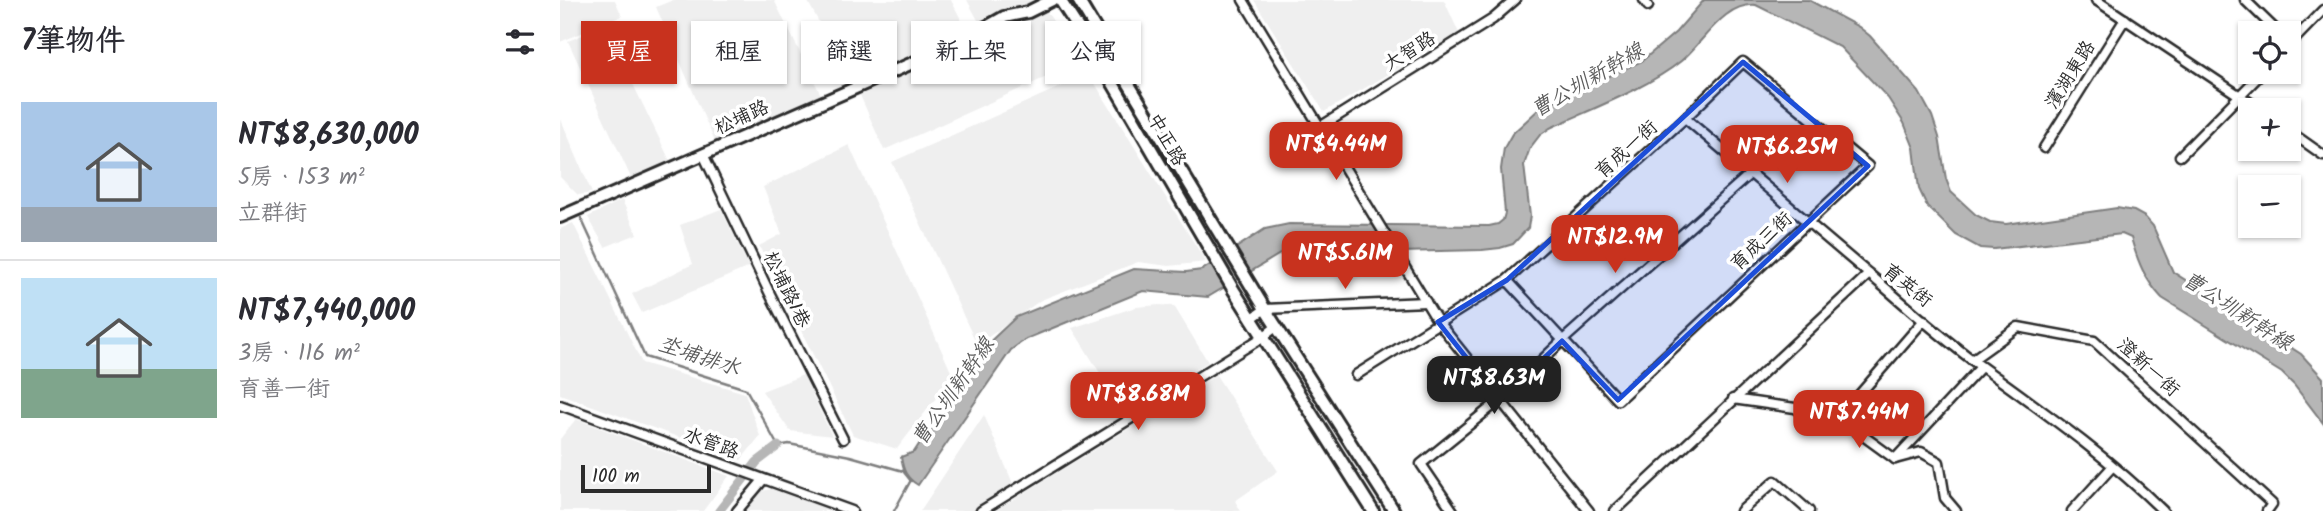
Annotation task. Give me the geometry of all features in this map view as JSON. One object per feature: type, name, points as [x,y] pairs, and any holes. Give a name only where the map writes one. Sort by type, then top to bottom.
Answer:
[{"type":"main road","name":"松埔路","points":[[560,217],[957,44],[1004,17],[1028,12],[1052,0]]},
{"type":"main road","name":"中正路","points":[[1060,0],[1101,63],[1251,318]]},
{"type":"main road","name":"中正路","points":[[1078,0],[1265,309]]},
{"type":"main road","points":[[1265,309],[1394,511]]},
{"type":"main road","points":[[1251,318],[1373,511]]},
{"type":"street","points":[[1243,0],[1438,322],[1589,511]]},
{"type":"street","name":"大智路","points":[[1320,127],[1493,19],[1515,0]]},
{"type":"street","points":[[2096,0],[2243,98]]},
{"type":"street","points":[[2245,0],[2267,21]]},
{"type":"street","points":[[2301,32],[2323,10]]},
{"type":"street","name":"濱湖東路","points":[[2043,148],[2124,19]]},
{"type":"street","name":"育成一街","points":[[1356,375],[1507,280],[1743,62],[1868,166]]},
{"type":"street","points":[[2180,156],[2252,84]]},
{"type":"street","points":[[1685,118],[1869,275]]},
{"type":"street","points":[[2301,139],[2323,155]]},
{"type":"street","name":"松埔路1巷","points":[[703,154],[843,439]]},
{"type":"street","name":"育成三街","points":[[1562,341],[1618,400],[1868,166]]},
{"type":"street","points":[[1454,511],[1421,464],[1500,400],[1562,341],[1751,173]]},
{"type":"street","name":"育英街","points":[[1615,511],[1869,275],[1972,360],[2028,399],[2139,488],[2163,511]]},
{"type":"street","points":[[1507,280],[1562,341]]},
{"type":"street","points":[[1251,318],[1265,309],[1426,302]]},
{"type":"street","points":[[1851,427],[1846,410],[1924,320]]},
{"type":"street","points":[[981,511],[1277,326]]},
{"type":"street","name":"澄新一街","points":[[1972,360],[2018,327],[2094,341],[2272,504],[2267,511]]},
{"type":"street","points":[[1895,459],[1981,367]]},
{"type":"street","points":[[1733,399],[1795,408],[1822,424],[1851,427],[1895,459]]},
{"type":"street","name":"水管路","points":[[560,405],[852,511]]},
{"type":"street","points":[[1895,459],[1921,452],[1939,462],[1945,498],[1956,511]]},
{"type":"street","points":[[2072,511],[2112,467]]},
{"type":"street","points":[[737,511],[760,479]]},
{"type":"street","points":[[1741,511],[1775,481],[1809,511]]},
{"type":"highlighted area","points":[[1743,62],[1868,166],[1618,400],[1562,341],[1500,400],[1438,322],[1507,280]]},
{"type":"shaded area","points":[[560,0],[615,0],[622,16],[610,21],[581,21],[581,33],[560,42]]},
{"type":"shaded area","points":[[673,0],[774,0],[784,21],[691,21],[691,84],[787,84],[787,26],[801,55],[801,84],[816,84],[822,97],[715,142],[677,55],[677,21],[662,21],[656,7]]},
{"type":"shaded area","points":[[807,0],[951,0],[962,21],[911,21],[911,57],[897,63],[897,21],[818,21]]},
{"type":"shaded area","points":[[967,0],[1039,0],[1025,8],[1005,11],[978,21]]},
{"type":"shaded area","points":[[1254,0],[1444,0],[1459,33],[1324,112]]},
{"type":"shaded area","points":[[1047,12],[1053,21],[1045,21],[1045,78],[1031,84],[1031,21],[1027,21]]},
{"type":"shaded area","points":[[581,36],[581,69],[568,41]]},
{"type":"shaded area","points":[[911,72],[911,84],[1031,84],[884,150],[860,95],[885,84],[897,84],[897,79]]},
{"type":"shaded area","points":[[588,84],[633,84],[671,163],[632,180]]},
{"type":"shaded area","points":[[1067,84],[1095,84],[1206,262],[1169,266],[1138,262],[1041,300],[977,345],[892,162]]},
{"type":"shaded area","points":[[560,117],[592,193],[578,195],[560,177]]},
{"type":"shaded area","points":[[849,145],[953,376],[897,449],[853,435],[759,246],[782,234],[763,187]]},
{"type":"shaded area","points":[[622,200],[637,234],[605,247],[588,217]]},
{"type":"shaded area","points":[[721,209],[749,267],[642,313],[632,294],[693,264],[680,225]]},
{"type":"shaded area","points":[[573,223],[642,363],[745,393],[760,436],[741,460],[560,394],[560,229]]},
{"type":"shaded area","points":[[1174,306],[1208,362],[1125,413],[1072,328],[1136,307]]},
{"type":"shaded area","points":[[803,375],[832,436],[790,431],[762,391]]},
{"type":"shaded area","points":[[1216,375],[1278,471],[1235,501],[1241,511],[995,511]]},
{"type":"shaded area","points":[[984,415],[1014,486],[974,511],[920,511]]},
{"type":"shaded area","points":[[576,419],[729,476],[703,511],[560,511],[560,439]]},
{"type":"shaded area","points":[[771,489],[835,511],[746,511],[762,491]]},
{"type":"water","points":[[1704,0],[1809,0],[1859,27],[1919,92],[1932,116],[1939,137],[1946,179],[1951,192],[1976,215],[1990,222],[2006,224],[2117,208],[2134,211],[2145,217],[2153,226],[2173,272],[2301,354],[2323,378],[2323,423],[2282,373],[2162,298],[2143,270],[2131,238],[2122,234],[1994,249],[1980,248],[1956,235],[1927,206],[1919,189],[1914,148],[1904,123],[1888,98],[1840,47],[1756,5],[1744,6],[1724,17],[1681,61],[1667,71],[1540,135],[1530,148],[1524,165],[1530,216],[1528,228],[1513,244],[1482,250],[1306,250],[1280,254],[1208,297],[1143,291],[1026,339],[1011,350],[918,485],[906,473],[901,457],[914,452],[981,350],[1016,317],[1134,269],[1186,272],[1202,270],[1265,229],[1289,224],[1498,224],[1505,213],[1501,169],[1504,148],[1512,134],[1541,107],[1642,61],[1676,32]]},
{"type":"waterway","name":"坔埔排水","points":[[581,218],[645,357],[746,389],[778,446],[789,444],[850,456],[903,471],[911,481]]},
{"type":"waterway","name":"曹公圳新幹線","points":[[719,511],[757,462],[778,446]]},
{"type":"waterway","points":[[894,511],[911,480]]}]
